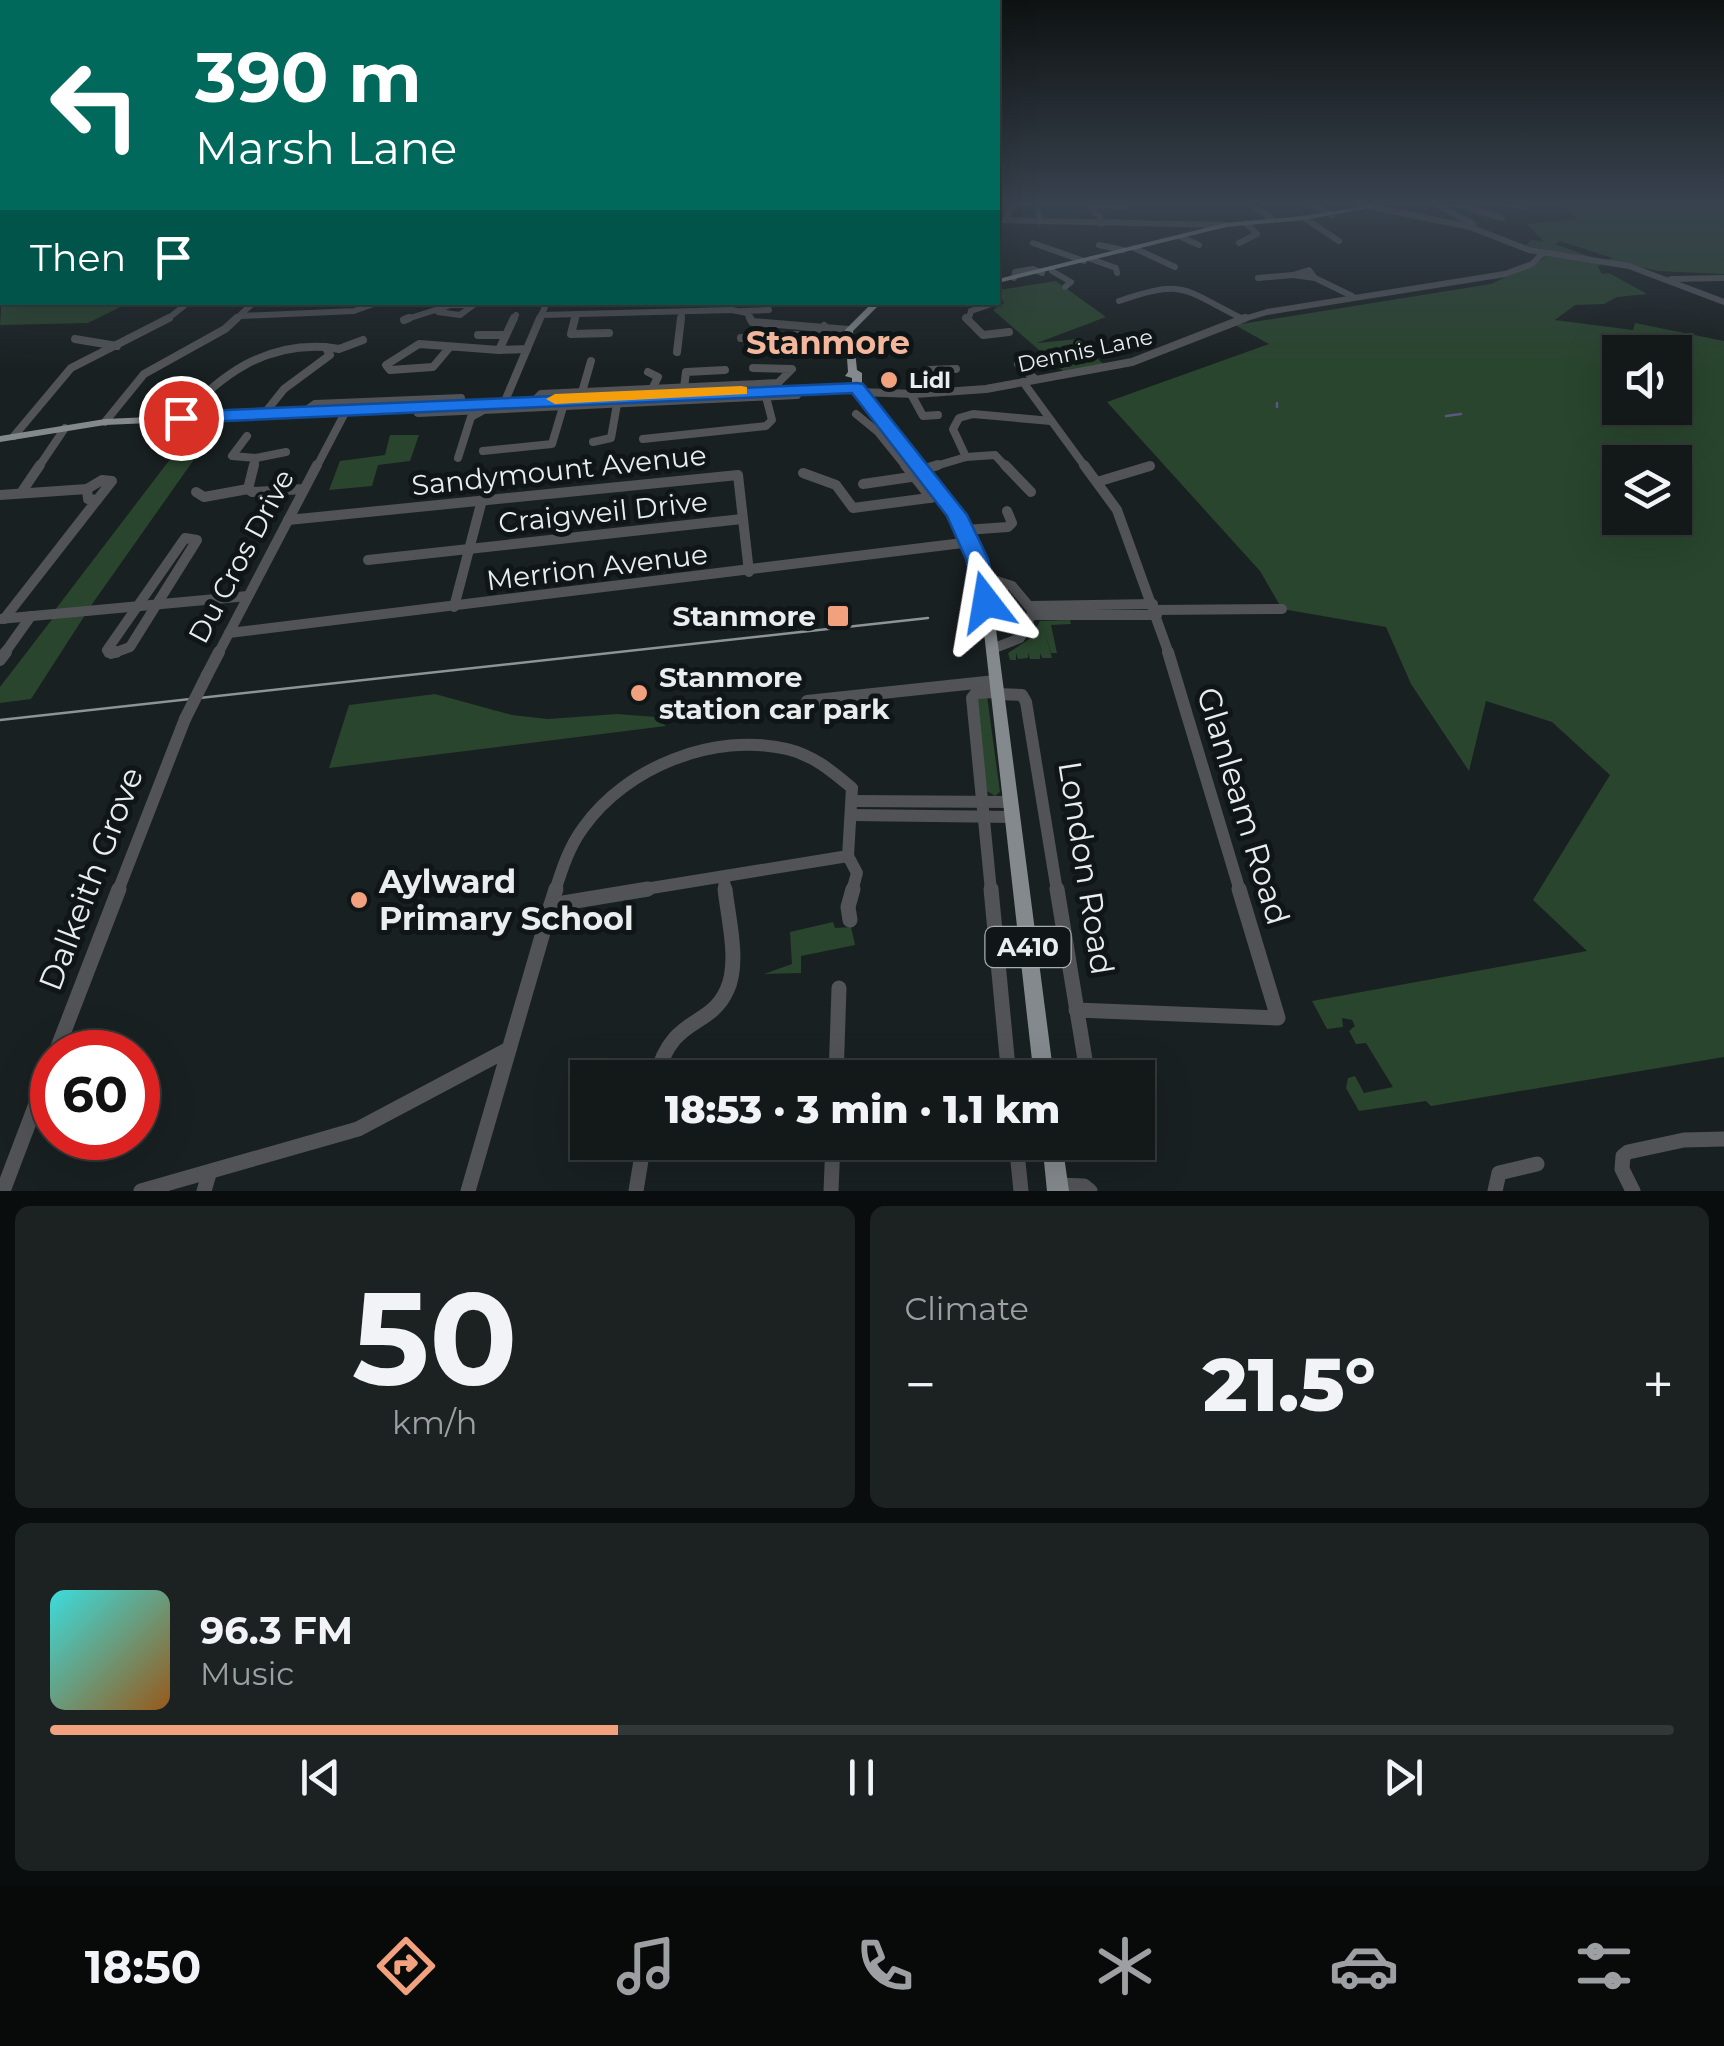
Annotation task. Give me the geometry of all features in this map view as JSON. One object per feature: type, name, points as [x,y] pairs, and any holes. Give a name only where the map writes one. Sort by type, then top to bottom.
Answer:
[{"type":"main road","points":[[1000,281],[1088,260]]},
{"type":"main road","points":[[0,439],[105,422],[420,406],[468,409],[505,401],[696,397],[737,395],[755,388],[835,388],[855,383],[850,330],[875,305]]},
{"type":"main road","name":"A410","points":[[855,383],[889,438],[943,496],[968,536],[981,576],[1042,1060]]},
{"type":"main road","points":[[1054,1160],[1057,1188]]},
{"type":"street","points":[[1088,260],[1116,268],[1116,273]]},
{"type":"street","points":[[1154,260],[1175,267]]},
{"type":"street","name":"Dennis Lane","points":[[855,383],[911,394],[1023,382],[1132,362],[1242,319],[1505,274],[1535,260]]},
{"type":"street","points":[[1579,260],[1617,264],[1724,302]]},
{"type":"street","points":[[1047,272],[1072,282],[1065,287]]},
{"type":"street","points":[[1258,278],[1315,278],[1353,297]]},
{"type":"street","points":[[1665,279],[1724,278]]},
{"type":"street","points":[[1118,301],[1164,286],[1178,286],[1242,319]]},
{"type":"street","points":[[14,436],[71,368],[160,325],[185,305]]},
{"type":"street","points":[[105,422],[144,374],[224,330],[251,305]]},
{"type":"street","points":[[239,316],[354,311],[371,305]]},
{"type":"street","points":[[404,320],[438,312],[460,316],[473,305]]},
{"type":"street","points":[[505,401],[545,305]]},
{"type":"street","points":[[968,305],[971,311]]},
{"type":"street","points":[[988,305],[971,311],[966,320],[982,335],[1010,332]]},
{"type":"street","points":[[542,315],[769,310]]},
{"type":"street","points":[[740,311],[747,313],[752,322],[850,330]]},
{"type":"street","points":[[677,352],[682,312]]},
{"type":"street","points":[[576,314],[570,334],[608,333]]},
{"type":"street","points":[[499,350],[516,315]]},
{"type":"street","points":[[741,338],[816,334],[824,326]]},
{"type":"street","points":[[478,335],[506,336]]},
{"type":"street","points":[[75,339],[117,346]]},
{"type":"street","points":[[181,418],[204,392],[264,352],[294,344],[328,351],[363,340]]},
{"type":"street","points":[[449,348],[434,367],[390,370],[386,366],[419,344],[527,350]]},
{"type":"street","points":[[264,414],[284,389],[328,351]]},
{"type":"street","points":[[579,399],[591,361]]},
{"type":"street","points":[[1018,364],[1035,379]]},
{"type":"street","points":[[468,409],[541,402],[563,407],[579,399],[652,389],[755,388],[778,383],[792,369],[752,368]]},
{"type":"street","points":[[928,370],[956,369]]},
{"type":"street","points":[[684,388],[686,372],[724,370]]},
{"type":"street","points":[[942,370],[949,392]]},
{"type":"street","points":[[648,372],[658,378],[652,389]]},
{"type":"street","name":"Glanleam Road","points":[[1023,382],[1117,510],[1155,610],[1278,1018],[1076,1010]]},
{"type":"street","points":[[911,394],[922,416],[938,415]]},
{"type":"street","points":[[737,395],[797,396]]},
{"type":"street","points":[[579,399],[617,404],[696,397]]},
{"type":"street","points":[[643,439],[766,426],[772,420],[766,397]]},
{"type":"street","points":[[304,412],[315,404],[460,398],[468,409],[458,458]]},
{"type":"street","points":[[593,442],[610,438],[617,404]]},
{"type":"street","points":[[482,451],[552,444],[563,407]]},
{"type":"street","name":"Du Cros Drive","points":[[184,723],[347,410]]},
{"type":"street","points":[[856,414],[889,438],[911,477],[929,498]]},
{"type":"street","points":[[966,457],[953,430],[959,418],[973,414],[1052,421]]},
{"type":"street","points":[[23,490],[64,428]]},
{"type":"street","points":[[247,436],[232,456],[256,458],[286,452]]},
{"type":"street","points":[[922,470],[966,457],[995,455],[1032,492]]},
{"type":"street","points":[[248,489],[256,458]]},
{"type":"street","points":[[1096,482],[1150,466]]},
{"type":"street","points":[[803,473],[836,485],[853,508],[943,496]]},
{"type":"street","name":"Sandymount Avenue","points":[[288,520],[738,474],[749,572]]},
{"type":"street","points":[[863,484],[911,477]]},
{"type":"street","points":[[0,494],[87,489],[102,480],[112,481],[2,619]]},
{"type":"street","points":[[87,489],[88,500],[96,500]]},
{"type":"street","points":[[196,492],[204,496],[248,489],[261,494],[304,489]]},
{"type":"street","points":[[454,607],[482,500]]},
{"type":"street","name":"Merrion Avenue","points":[[228,633],[749,572],[968,536],[1008,526],[1012,523],[1007,512]]},
{"type":"street","name":"Craigweil Drive","points":[[368,560],[742,519]]},
{"type":"street","points":[[197,540],[130,647],[111,654],[108,650],[134,607],[179,542],[197,540]]},
{"type":"street","points":[[981,576],[1010,584],[1032,611]]},
{"type":"street","points":[[2,619],[248,596]]},
{"type":"street","points":[[1032,611],[1282,609]]},
{"type":"street","points":[[992,649],[1006,647],[1021,638],[1032,611]]},
{"type":"street","points":[[0,660],[31,616]]},
{"type":"street","points":[[807,701],[996,689]]},
{"type":"street","points":[[996,689],[976,692],[972,698],[1007,1060]]},
{"type":"street","name":"London Road","points":[[996,689],[1025,698],[1085,1060]]},
{"type":"street","name":"Dalkeith Grove","points":[[65,1030],[184,723]]},
{"type":"street","points":[[468,1191],[572,847],[590,819],[634,778],[684,754],[747,746],[797,753],[827,766],[852,788],[848,856],[858,874],[848,902],[850,920]]},
{"type":"street","points":[[852,808],[1011,810]]},
{"type":"street","points":[[552,905],[848,856]]},
{"type":"street","points":[[661,1060],[666,1041],[718,1004],[729,987],[724,878]]},
{"type":"street","points":[[837,1060],[839,988]]},
{"type":"street","points":[[141,1191],[206,1182],[358,1129],[509,1049]]},
{"type":"street","points":[[2,1191],[30,1119]]},
{"type":"street","points":[[1633,1191],[1622,1169],[1623,1156],[1628,1152],[1684,1140],[1724,1139]]},
{"type":"street","points":[[636,1191],[641,1160]]},
{"type":"street","points":[[832,1191],[833,1160]]},
{"type":"street","points":[[1018,1160],[1021,1191]]},
{"type":"street","points":[[1495,1191],[1499,1172],[1537,1164]]},
{"type":"street","points":[[1057,1188],[1084,1186],[1090,1191]]},
{"type":"green space","points":[[1542,260],[1582,260],[1602,262],[1598,267],[1602,274],[1609,273],[1647,294],[1617,297],[1604,304],[1575,305],[1555,320],[1633,330],[1635,323],[1724,341],[1724,1057],[1431,1106],[1426,1101],[1359,1111],[1346,1088],[1348,1078],[1355,1076],[1364,1093],[1393,1087],[1366,1043],[1356,1044],[1349,1031],[1355,1026],[1352,1020],[1342,1018],[1343,1027],[1327,1029],[1312,1001],[1587,951],[1533,900],[1610,775],[1552,722],[1486,701],[1469,771],[1411,684],[1386,627],[1282,609],[1260,571],[1107,402],[1269,344],[1235,325],[1491,284]]},
{"type":"green space","points":[[1608,260],[1724,260],[1724,274],[1658,271]]},
{"type":"green space","points":[[1056,281],[1106,317],[1037,343],[1078,339],[1103,364],[1063,371],[993,310],[1004,303],[1000,290]]},
{"type":"green space","points":[[1,305],[124,305],[88,323],[0,325]]},
{"type":"green space","points":[[197,424],[219,424],[90,607],[55,610]]},
{"type":"green space","points":[[390,435],[419,435],[410,461],[378,465],[372,486],[329,490],[340,461],[385,455]]},
{"type":"green space","points":[[85,615],[31,699],[0,703],[0,687],[53,618]]},
{"type":"green space","points":[[1070,620],[1071,624],[1051,625],[1057,653],[1051,653],[1044,629],[1052,658],[1042,658],[1040,653],[1040,659],[1030,659],[1028,653],[1028,658],[1018,659],[1016,653],[1016,660],[1010,660],[1008,653],[1031,638],[1040,621]]},
{"type":"green space","points":[[435,694],[512,715],[548,719],[617,714],[656,717],[666,726],[329,768],[349,705]]},
{"type":"green space","points":[[987,696],[1000,792],[995,796],[987,791],[976,697]]},
{"type":"green space","points":[[833,922],[835,928],[851,927],[855,945],[801,956],[801,973],[764,974],[792,964],[790,932]]},
{"type":"waterway","points":[[1446,416],[1461,414]]},
{"type":"railway","points":[[0,720],[928,618]]},
{"type":"slow traffic","points":[[555,399],[741,391]]},
{"type":"place","name":"Lidl","points":[[889,380]]},
{"type":"place","name":"Stanmore","points":[[838,616]]},
{"type":"place","name":"Stanmore station car park","points":[[639,693]]},
{"type":"place","name":"Aylward Primary School","points":[[359,900]]},
{"type":"district","name":"Stanmore","points":[[828,343]]},
{"type":"route","points":[[181,418],[857,388],[957,515],[977,559],[986,602]]}]
